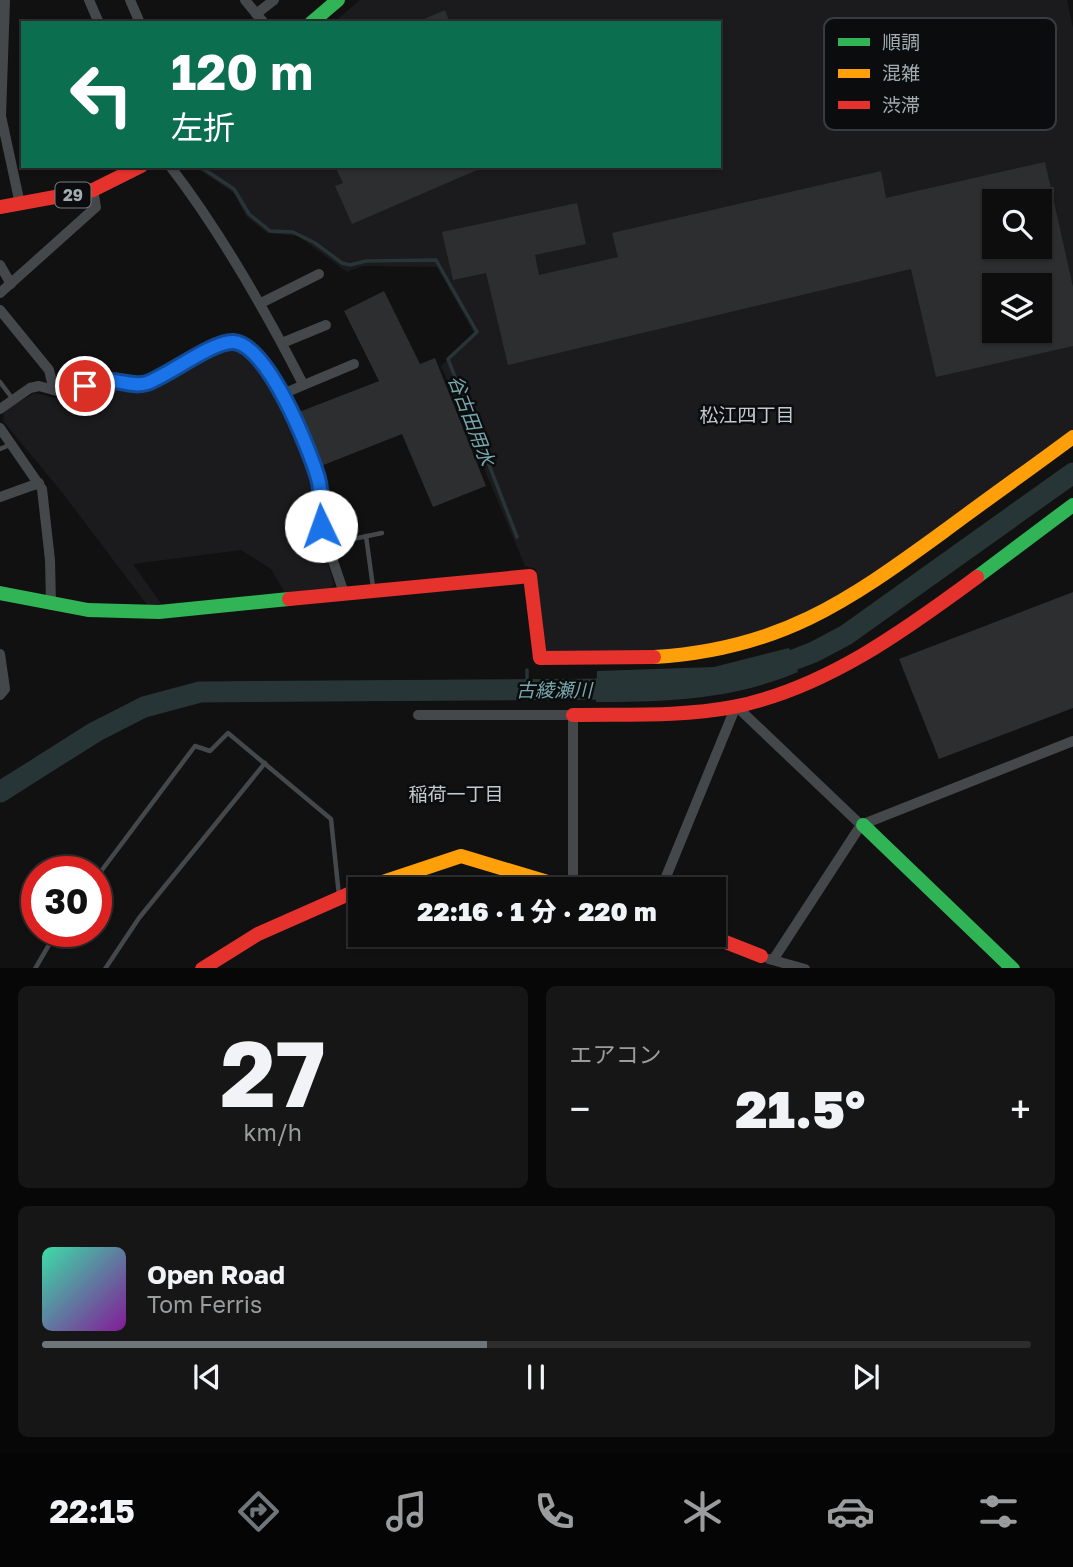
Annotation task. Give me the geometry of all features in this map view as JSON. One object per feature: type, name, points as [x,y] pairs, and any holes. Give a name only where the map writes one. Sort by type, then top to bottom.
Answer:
[{"type":"street","points":[[5,0],[1,116],[20,204]]},
{"type":"street","points":[[89,0],[98,21]]},
{"type":"street","points":[[130,0],[139,21]]},
{"type":"street","points":[[245,0],[262,21]]},
{"type":"street","points":[[256,14],[274,0]]},
{"type":"street","points":[[313,21],[338,0]]},
{"type":"street","name":"29","points":[[0,207],[93,190],[137,168]]},
{"type":"street","points":[[171,168],[219,234],[261,303],[303,384]]},
{"type":"street","points":[[0,293],[96,207],[93,190]]},
{"type":"street","points":[[0,265],[11,284]]},
{"type":"street","points":[[261,303],[319,274]]},
{"type":"street","points":[[0,310],[49,370],[54,390]]},
{"type":"street","points":[[282,343],[326,325]]},
{"type":"street","points":[[0,409],[39,386],[68,394],[102,378],[145,384],[226,342],[235,342],[257,355],[270,371],[318,476],[321,526],[344,593]]},
{"type":"street","points":[[280,395],[354,364]]},
{"type":"street","points":[[0,428],[39,483],[50,561],[51,605]]},
{"type":"street","points":[[0,596],[88,610],[159,612],[530,576],[540,658],[658,658],[734,647],[807,622],[852,597],[1073,438]]},
{"type":"street","points":[[0,497],[39,483]]},
{"type":"street","points":[[418,715],[573,715],[736,706],[823,675],[878,645],[1073,505]]},
{"type":"street","points":[[0,654],[5,689],[0,695]]},
{"type":"street","points":[[736,706],[1013,968]]},
{"type":"street","points":[[666,877],[736,706]]},
{"type":"street","points":[[572,877],[573,715]]},
{"type":"street","points":[[767,958],[862,825],[1073,741]]},
{"type":"street","points":[[397,877],[461,856],[532,877]]},
{"type":"street","points":[[202,968],[229,949],[348,894]]},
{"type":"street","points":[[726,942],[767,958],[805,968]]},
{"type":"lane","points":[[0,382],[13,399]]},
{"type":"lane","points":[[0,449],[13,444]]},
{"type":"lane","points":[[348,540],[382,533]]},
{"type":"lane","points":[[366,536],[373,590]]},
{"type":"lane","points":[[112,857],[195,746],[210,751],[228,733],[331,818],[339,897]]},
{"type":"lane","points":[[105,968],[139,918],[265,763]]},
{"type":"lane","points":[[35,968],[47,947]]},
{"type":"shaded area","points":[[360,0],[1067,0],[1073,28],[1073,430],[840,599],[758,634],[662,654],[545,652],[536,569],[525,566],[441,366],[474,333],[437,267],[363,266],[347,272],[298,236],[267,233],[246,216],[234,193],[196,168],[721,168],[721,21],[335,21]]},
{"type":"shaded area","points":[[228,347],[251,354],[282,407],[314,484],[313,514],[334,584],[330,589],[285,593],[271,569],[241,550],[133,564],[162,605],[148,606],[61,491],[3,421],[4,410],[35,393],[66,401],[101,382],[143,389]]},
{"type":"shaded area","points":[[789,648],[798,672],[749,688],[699,698],[596,702],[597,671],[714,667]]},
{"type":"building","points":[[445,10],[449,21],[420,21]]},
{"type":"building","points":[[1045,162],[1051,189],[982,189],[982,259],[1052,259],[1052,193],[1073,287],[1073,346],[936,377],[911,269],[508,365],[486,273],[453,280],[442,232],[577,203],[586,244],[535,255],[539,275],[618,257],[612,233],[881,171],[886,198]]},
{"type":"building","points":[[336,168],[482,168],[352,224],[335,186],[343,183]]},
{"type":"building","points":[[384,291],[420,364],[435,358],[486,486],[433,507],[402,434],[321,466],[299,412],[379,381],[344,311]]},
{"type":"building","points":[[1073,592],[1073,708],[939,759],[899,659]]},
{"type":"waterway","name":"谷古田用水","points":[[202,168],[234,189],[249,214],[270,231],[293,232],[315,243],[342,263],[350,265],[366,261],[436,260],[477,332],[448,359],[517,537]]},
{"type":"waterway","name":"古綾瀬川","points":[[767,670],[814,652],[846,635],[1073,473]]},
{"type":"waterway","name":"谷古田用水","points":[[527,670],[527,689]]},
{"type":"waterway","name":"古綾瀬川","points":[[0,792],[95,732],[144,707],[200,692],[625,689]]},
{"type":"traffic: fast","points":[[313,21],[338,0]]},
{"type":"traffic: fast","points":[[977,577],[1073,505]]},
{"type":"traffic: fast","points":[[0,593],[88,610],[159,612],[289,599]]},
{"type":"traffic: fast","points":[[863,825],[1012,968]]},
{"type":"traffic: slow","points":[[654,657],[738,644],[775,633],[809,618],[875,580],[1073,437]]},
{"type":"traffic: slow","points":[[398,877],[461,856],[531,877]]},
{"type":"traffic: jam","points":[[0,207],[93,190],[137,168]]},
{"type":"traffic: jam","points":[[289,599],[530,576],[540,658],[654,657]]},
{"type":"traffic: jam","points":[[573,715],[693,712],[733,707],[767,698],[799,687],[862,656],[977,577]]},
{"type":"traffic: jam","points":[[204,968],[258,934],[348,894]]},
{"type":"traffic: jam","points":[[726,942],[761,956]]},
{"type":"district","name":"松江四丁目","points":[[747,414]]},
{"type":"district","name":"稲荷一丁目","points":[[456,793]]},
{"type":"route","points":[[85,386],[102,378],[145,384],[226,342],[243,344],[250,348],[276,382],[318,476],[321,526]]}]
